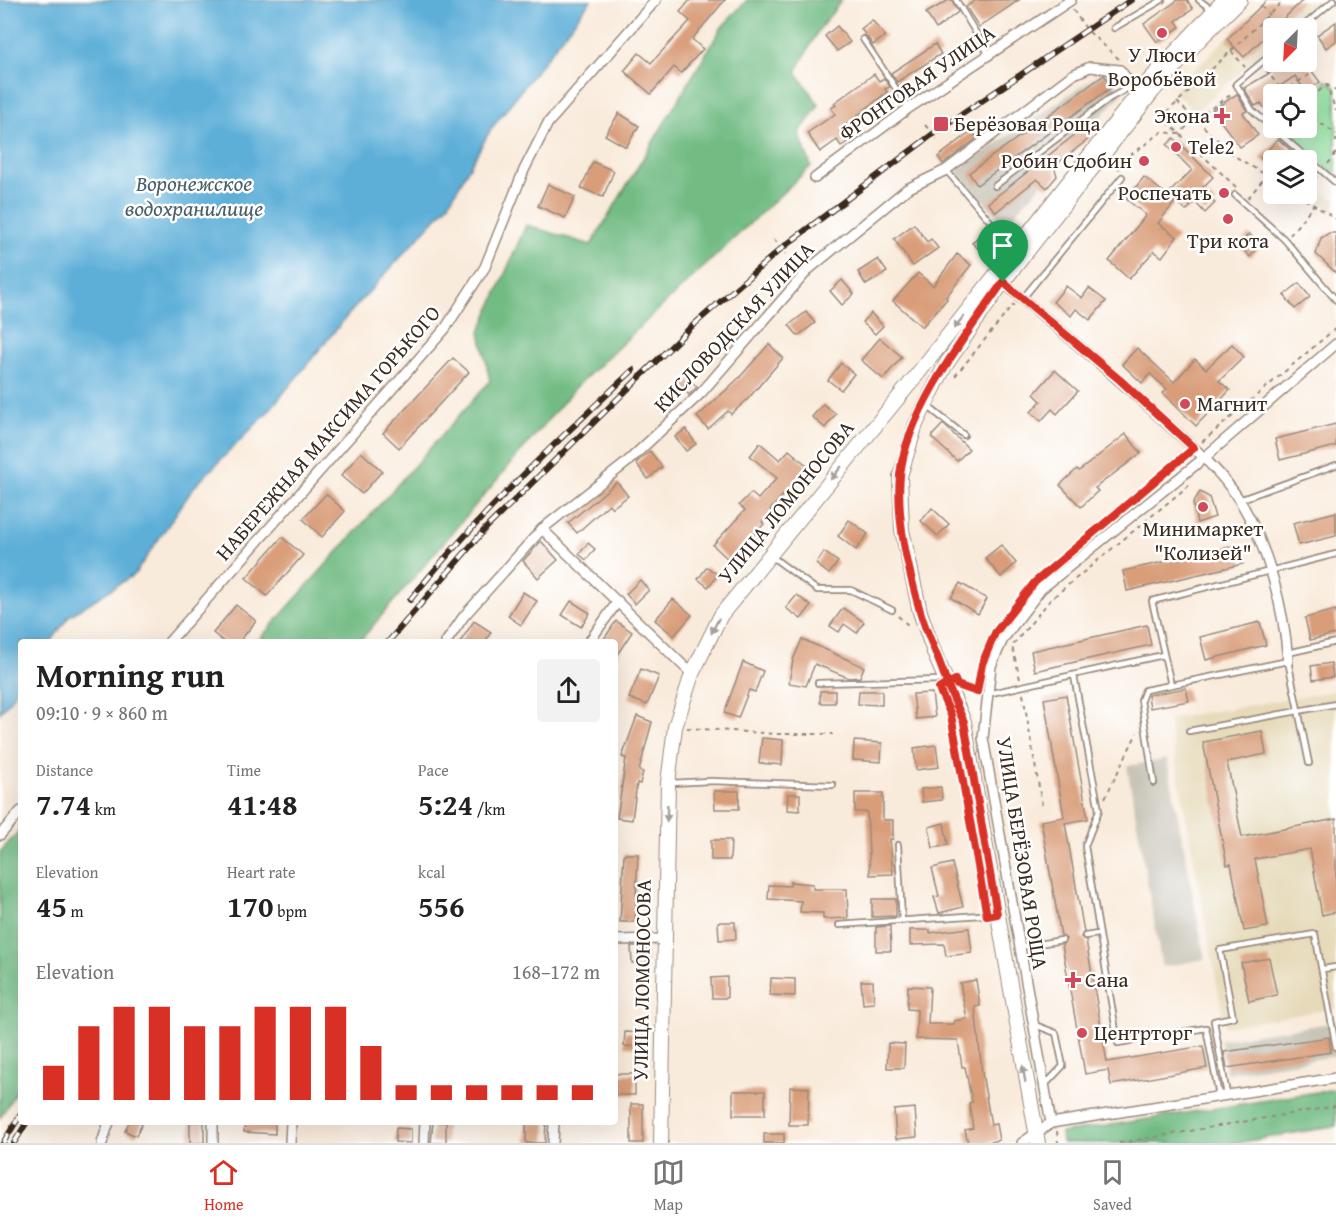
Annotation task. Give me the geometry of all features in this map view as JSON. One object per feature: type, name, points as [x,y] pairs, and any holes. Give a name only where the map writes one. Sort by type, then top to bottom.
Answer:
[{"type":"main road","name":"УЛИЦА ЛОМОНОСОВА","points":[[999,279],[1135,90],[1224,0]]},
{"type":"main road","name":"УЛИЦА ЛОМОНОСОВА","points":[[661,1143],[663,939],[668,783],[675,727],[692,674],[721,615],[768,555],[1153,92],[1200,39],[1240,0]]},
{"type":"main road","points":[[999,279],[945,366],[906,448],[900,476],[902,530],[920,612],[964,722],[1037,1137]]},
{"type":"street","name":"НАБЕРЕЖНАЯ МАКСИМА ГОРЬКОГО","points":[[173,639],[445,329],[485,267],[524,170],[548,123],[656,0]]},
{"type":"street","name":"ФРОНТОВАЯ УЛИЦА","points":[[814,177],[988,53],[1069,2]]},
{"type":"street","name":"КИСЛОВОДСКАЯ УЛИЦА","points":[[448,639],[464,616],[542,529],[626,463],[701,393],[809,269],[907,189],[946,170],[1072,75],[1090,67],[1120,70],[1135,90]]},
{"type":"street","points":[[999,279],[1120,380],[1194,448],[1239,500],[1257,534],[1270,569],[1288,657]]},
{"type":"street","name":"УЛИЦА БЕРЁЗОВАЯ РОЩА","points":[[1051,1123],[983,738],[991,666],[1003,639],[1041,589],[1204,458],[1336,344]]},
{"type":"street","points":[[542,529],[692,674]]},
{"type":"street","points":[[591,639],[618,601]]},
{"type":"street","points":[[0,835],[18,814]]},
{"type":"street","points":[[618,940],[663,939]]},
{"type":"street","points":[[1022,1143],[1037,1137],[1051,1123],[1336,1078]]},
{"type":"street","points":[[102,1143],[108,1125]]},
{"type":"street","points":[[213,1125],[213,1143]]},
{"type":"street","points":[[291,1125],[291,1143]]},
{"type":"street","points":[[424,1143],[425,1125]]},
{"type":"street","points":[[553,1143],[554,1125]]},
{"type":"lane","points":[[956,0],[988,53]]},
{"type":"lane","points":[[1114,28],[1162,0]]},
{"type":"lane","points":[[1199,0],[1214,10]]},
{"type":"lane","points":[[1312,18],[1334,0]]},
{"type":"lane","points":[[863,39],[909,108]]},
{"type":"lane","points":[[1263,61],[1236,84],[1252,110],[1336,183]]},
{"type":"lane","points":[[995,186],[1110,98],[1135,90]]},
{"type":"lane","points":[[946,170],[990,221]]},
{"type":"lane","points":[[1020,296],[1122,177]]},
{"type":"lane","points":[[1235,195],[1284,239],[1336,300]]},
{"type":"lane","points":[[925,405],[964,435]]},
{"type":"lane","points":[[1239,500],[1336,465]]},
{"type":"lane","points":[[1171,685],[1152,601],[1270,569],[1336,554]]},
{"type":"lane","points":[[768,555],[817,590],[851,590],[892,610]]},
{"type":"lane","points":[[1154,783],[1141,700],[1145,690],[1288,657],[1336,642]]},
{"type":"lane","points":[[987,695],[1163,655]]},
{"type":"lane","points":[[1288,657],[1309,763]]},
{"type":"lane","points":[[1074,676],[1099,810],[1085,846],[1118,1043],[1206,1028],[1223,1096]]},
{"type":"lane","points":[[818,683],[947,682]]},
{"type":"lane","points":[[1189,731],[1336,704]]},
{"type":"lane","points":[[668,783],[710,781],[833,785]]},
{"type":"lane","points":[[898,845],[902,921]]},
{"type":"lane","points":[[839,925],[997,914]]},
{"type":"lane","points":[[1085,936],[1098,934]]},
{"type":"lane","points":[[1223,1096],[1214,1021],[1233,1017],[1220,950],[1315,934],[1336,1047]]},
{"type":"lane","points":[[1019,947],[1062,940]]},
{"type":"lane","points":[[1323,969],[1336,966]]},
{"type":"lane","points":[[1032,1023],[1056,1033],[1063,1066],[1044,1086]]},
{"type":"path","points":[[1179,134],[1162,117],[1284,0]]},
{"type":"path","points":[[1069,2],[1088,30],[1123,62]]},
{"type":"path","points":[[1261,6],[1269,15]]},
{"type":"path","points":[[1231,51],[1250,72]]},
{"type":"path","points":[[1260,63],[1276,84]]},
{"type":"path","points":[[1297,84],[1313,72]]},
{"type":"path","points":[[1326,84],[1336,91]]},
{"type":"path","points":[[1317,93],[1326,84]]},
{"type":"path","points":[[1326,84],[1336,111]]},
{"type":"path","points":[[1179,134],[1194,119],[1239,89]]},
{"type":"path","points":[[1177,102],[1236,157],[1263,174]]},
{"type":"path","points":[[1317,121],[1336,134]]},
{"type":"path","points":[[924,125],[937,140]]},
{"type":"path","points":[[1113,175],[1128,157],[1162,132],[1179,134]]},
{"type":"path","points":[[1328,164],[1336,153]]},
{"type":"path","points":[[1317,177],[1321,172]]},
{"type":"path","points":[[1248,198],[1263,180]]},
{"type":"path","points":[[1288,236],[1314,204],[1334,218],[1336,212]]},
{"type":"path","points":[[990,221],[1010,241]]},
{"type":"path","points":[[774,238],[786,254]]},
{"type":"path","points":[[953,378],[1013,308],[1020,296]]},
{"type":"path","points":[[1114,515],[1336,328]]},
{"type":"path","points":[[1042,805],[1022,686],[1012,646],[1051,599],[1194,481]]},
{"type":"path","points":[[947,682],[955,680],[957,685],[977,692],[978,682]]},
{"type":"path","points":[[1099,810],[1144,720]]},
{"type":"path","points":[[675,727],[777,734],[833,734]]},
{"type":"path","points":[[1119,1143],[1336,1106]]},
{"type":"shaded area","points":[[1265,0],[1322,0],[1302,18],[1263,18],[1263,53],[1195,112],[1173,91]]},
{"type":"shaded area","points":[[1106,70],[1122,93],[1005,225],[956,171]]},
{"type":"shaded area","points":[[1317,188],[1336,200],[1333,211],[1317,200]]},
{"type":"shaded area","points":[[1336,691],[1336,1008],[1225,1027],[1168,719]]},
{"type":"shaded area","points":[[1167,759],[1205,959],[1162,967],[1127,766]]},
{"type":"shaded area","points":[[1336,1022],[1336,1056],[1226,1073],[1220,1040]]},
{"type":"green space","points":[[747,0],[842,0],[818,31],[796,72],[819,105],[799,133],[811,166],[576,387],[362,639],[260,639],[490,381],[480,332],[526,225],[591,245],[722,27]]},
{"type":"green space","points":[[1325,80],[1336,87],[1336,175],[1317,160],[1317,150],[1305,150],[1290,138],[1317,138],[1317,88]]},
{"type":"green space","points":[[18,832],[18,1088],[0,1118],[0,852]]},
{"type":"green space","points":[[1336,1089],[1336,1126],[1236,1143],[1062,1143],[1061,1133]]},
{"type":"water","name":"Воронежское водохранилище","points":[[0,0],[591,0],[491,129],[448,205],[348,315],[267,413],[194,487],[135,574],[69,616],[53,639],[18,639],[18,689],[0,713]]},
{"type":"building","points":[[690,0],[725,0],[692,39],[703,49],[681,73],[674,67],[651,94],[624,71],[639,53],[651,63],[690,21],[680,12]]},
{"type":"building","points":[[952,0],[958,12],[936,29],[926,13]]},
{"type":"building","points":[[976,0],[1019,0],[979,27],[966,7]]},
{"type":"building","points":[[1178,0],[1187,0],[1193,9],[1176,21],[1180,27],[1157,42],[1144,24]]},
{"type":"building","points":[[1267,0],[1303,0],[1284,18],[1263,18],[1263,39],[1244,57],[1227,39]]},
{"type":"building","points":[[872,20],[885,36],[873,45],[861,29]]},
{"type":"building","points":[[1336,22],[1336,41],[1326,48],[1317,35]]},
{"type":"building","points":[[837,26],[850,42],[837,51],[825,36]]},
{"type":"building","points":[[935,44],[941,54],[897,82],[891,73]]},
{"type":"building","points":[[1271,72],[1312,72],[1320,82],[1317,84],[1300,84],[1295,76],[1283,84],[1263,84],[1263,106],[1261,103],[1255,106],[1244,88]]},
{"type":"building","points":[[874,74],[879,81],[884,78],[890,87],[885,89],[887,92],[842,128],[850,140],[841,146],[837,140],[820,152],[807,133],[835,114],[831,108],[836,105],[834,103]]},
{"type":"building","points":[[1104,75],[1113,86],[977,185],[969,173]]},
{"type":"building","points":[[1237,94],[1247,111],[1243,113],[1258,135],[1240,147],[1212,110]]},
{"type":"building","points":[[619,113],[639,126],[626,147],[605,135]]},
{"type":"building","points":[[1082,129],[1090,138],[1054,166],[1057,176],[1047,188],[1037,179],[996,212],[988,203]]},
{"type":"building","points":[[972,131],[977,138],[943,164],[938,157]]},
{"type":"building","points":[[1174,138],[1213,177],[1201,189],[1215,203],[1205,213],[1195,202],[1186,211],[1176,201],[1158,223],[1177,237],[1162,257],[1154,251],[1129,279],[1109,261],[1146,215],[1126,199],[1144,177],[1167,195],[1192,170],[1167,145]]},
{"type":"building","points":[[1278,139],[1290,150],[1268,150]]},
{"type":"building","points":[[593,162],[614,171],[603,197],[581,188]]},
{"type":"building","points":[[548,184],[575,197],[565,218],[538,206]]},
{"type":"building","points":[[914,224],[927,242],[931,239],[938,248],[913,266],[894,239]]},
{"type":"building","points":[[986,228],[996,237],[982,252],[972,243]]},
{"type":"building","points":[[1329,233],[1336,233],[1336,273],[1316,254],[1321,238]]},
{"type":"building","points":[[1249,234],[1260,246],[1250,257],[1238,245]]},
{"type":"building","points":[[957,254],[971,265],[946,297],[947,299],[922,327],[893,301],[918,273],[933,286]]},
{"type":"building","points":[[878,259],[887,272],[866,285],[858,272]]},
{"type":"building","points":[[842,280],[854,294],[842,305],[830,291]]},
{"type":"building","points":[[1299,283],[1310,297],[1295,309],[1284,295]]},
{"type":"building","points":[[1066,286],[1082,298],[1089,288],[1106,301],[1090,320],[1076,309],[1071,316],[1053,302]]},
{"type":"building","points":[[806,312],[815,323],[798,336],[789,325]]},
{"type":"building","points":[[871,313],[883,326],[875,334],[862,322]]},
{"type":"building","points":[[880,338],[902,357],[883,379],[861,360]]},
{"type":"building","points":[[769,344],[783,358],[747,400],[731,414],[728,411],[708,429],[697,417],[739,378]]},
{"type":"building","points":[[1232,344],[1244,357],[1219,381],[1230,390],[1196,426],[1163,393],[1167,389],[1150,374],[1142,383],[1122,364],[1137,348],[1174,382],[1195,359],[1206,369]]},
{"type":"building","points":[[453,358],[469,372],[399,448],[383,433]]},
{"type":"building","points":[[841,363],[854,374],[841,390],[828,380]]},
{"type":"building","points":[[1055,370],[1078,391],[1057,414],[1052,409],[1041,421],[1031,412],[1041,401],[1034,394]]},
{"type":"building","points":[[689,379],[697,387],[689,395],[682,387]]},
{"type":"building","points":[[823,404],[836,414],[825,428],[812,417]]},
{"type":"building","points":[[943,424],[969,449],[957,461],[931,437]]},
{"type":"building","points":[[1336,424],[1336,446],[1280,460],[1275,439]]},
{"type":"building","points":[[686,429],[696,444],[686,451],[675,437]]},
{"type":"building","points":[[1126,434],[1141,453],[1095,488],[1098,491],[1081,507],[1060,485],[1077,469],[1079,471]]},
{"type":"building","points":[[760,443],[780,460],[789,450],[810,468],[798,482],[796,480],[770,510],[772,512],[762,522],[764,524],[729,560],[713,545],[745,510],[739,505],[751,493],[758,499],[777,478],[750,456]]},
{"type":"building","points":[[650,451],[662,467],[648,479],[636,463]]},
{"type":"building","points":[[361,452],[382,471],[362,494],[341,476]]},
{"type":"building","points":[[617,482],[628,496],[612,508],[609,504],[577,533],[568,523]]},
{"type":"building","name":"Минимаркет \"Колизей\"","points":[[1200,492],[1209,497],[1215,517],[1197,523],[1193,503]]},
{"type":"building","points":[[326,494],[345,511],[322,537],[303,519]]},
{"type":"building","points":[[932,508],[949,524],[938,536],[921,521]]},
{"type":"building","points":[[1336,512],[1336,536],[1299,545],[1293,523]]},
{"type":"building","points":[[849,520],[868,534],[856,550],[838,536]]},
{"type":"building","points":[[282,537],[303,555],[267,596],[246,578]]},
{"type":"building","points":[[541,541],[558,560],[538,578],[523,561]]},
{"type":"building","points":[[588,543],[595,549],[586,560],[579,554]]},
{"type":"building","points":[[1001,545],[1016,563],[1001,577],[985,558]]},
{"type":"building","points":[[1239,545],[1243,564],[1127,591],[1123,571]]},
{"type":"building","points":[[824,552],[838,562],[829,574],[816,564]]},
{"type":"building","points":[[707,567],[718,575],[708,587],[698,579]]},
{"type":"building","points":[[640,580],[649,590],[635,604],[626,594]]},
{"type":"building","points":[[960,583],[987,599],[978,614],[951,598]]},
{"type":"building","points":[[523,592],[537,601],[521,625],[508,616]]},
{"type":"building","points":[[797,595],[811,606],[801,619],[786,608]]},
{"type":"building","points":[[673,599],[692,615],[674,636],[655,620]]},
{"type":"building","points":[[571,601],[590,613],[581,627],[562,615]]},
{"type":"building","points":[[236,605],[256,621],[241,639],[220,639],[213,633]]},
{"type":"building","points":[[843,608],[864,622],[857,633],[844,624],[839,632],[830,626]]},
{"type":"building","points":[[1336,610],[1336,634],[1310,640],[1305,618]]},
{"type":"building","points":[[474,621],[491,632],[487,639],[462,639]]},
{"type":"building","points":[[616,621],[632,632],[618,653],[618,639],[604,639]]},
{"type":"building","points":[[1260,622],[1266,645],[1206,660],[1200,637]]},
{"type":"building","points":[[1147,625],[1151,645],[1035,671],[1031,651]]},
{"type":"building","points":[[802,639],[864,667],[860,677],[849,678],[815,664],[806,686],[789,683],[793,660]]},
{"type":"building","points":[[743,662],[763,671],[755,692],[749,690],[738,718],[724,713]]},
{"type":"building","points":[[1331,663],[1333,677],[1313,680],[1311,666]]},
{"type":"building","points":[[641,669],[659,676],[647,705],[629,698]]},
{"type":"building","points":[[1186,688],[1189,701],[1150,708],[1148,695]]},
{"type":"building","points":[[820,691],[835,691],[835,703],[820,703]]},
{"type":"building","points":[[859,691],[882,691],[882,705],[858,704]]},
{"type":"building","points":[[932,693],[935,717],[916,719],[913,694]]},
{"type":"building","points":[[1066,695],[1088,819],[1065,823],[1084,932],[1081,937],[1086,940],[1107,1062],[1203,1046],[1207,1068],[1111,1085],[1108,1070],[1085,1074],[1062,945],[1066,939],[1061,936],[1041,821],[1064,817],[1044,699]]},
{"type":"building","points":[[637,716],[652,722],[639,771],[643,772],[640,784],[637,783],[632,820],[618,818],[626,758],[622,757]]},
{"type":"building","points":[[1262,731],[1266,754],[1227,762],[1242,837],[1336,819],[1336,912],[1322,915],[1310,849],[1255,859],[1268,927],[1244,931],[1231,864],[1227,865],[1203,742]]},
{"type":"building","points":[[762,738],[783,740],[782,765],[759,763]]},
{"type":"building","points":[[854,741],[882,743],[881,762],[853,760]]},
{"type":"building","points":[[936,745],[939,767],[916,770],[914,748]]},
{"type":"building","points":[[941,787],[942,800],[922,802],[921,789]]},
{"type":"building","points":[[714,791],[739,791],[739,809],[715,809]]},
{"type":"building","points":[[855,793],[883,793],[883,820],[893,820],[893,839],[890,839],[893,874],[870,875],[867,812],[855,812]]},
{"type":"building","points":[[788,794],[800,794],[800,811],[787,810]]},
{"type":"building","points":[[944,823],[948,845],[933,848],[929,827]]},
{"type":"building","points":[[711,840],[731,840],[730,860],[711,860]]},
{"type":"building","points":[[624,854],[638,854],[635,922],[620,922]]},
{"type":"building","points":[[952,863],[963,907],[939,913],[934,897],[939,896],[932,868]]},
{"type":"building","points":[[790,882],[813,884],[813,889],[847,889],[848,918],[823,919],[823,913],[800,912],[801,901],[768,899],[769,885],[790,886]]},
{"type":"building","points":[[872,899],[896,899],[896,916],[872,917]]},
{"type":"building","points":[[718,922],[735,922],[736,939],[719,940]]},
{"type":"building","points":[[890,926],[891,951],[876,951],[876,927]]},
{"type":"building","points":[[969,928],[972,953],[946,956],[944,944],[910,945],[910,930],[930,930],[930,933]]},
{"type":"building","points":[[631,946],[646,946],[647,963],[632,963]]},
{"type":"building","points":[[1269,958],[1277,995],[1249,1001],[1241,963]]},
{"type":"building","points":[[727,977],[727,998],[712,998],[711,978]]},
{"type":"building","points":[[771,978],[795,979],[795,996],[770,995]]},
{"type":"building","points":[[976,980],[980,1006],[975,1007],[982,1073],[991,1125],[996,1124],[999,1140],[986,1143],[968,1143],[965,1130],[973,1128],[969,1103],[972,1102],[965,1067],[962,1067],[958,1040],[916,1039],[917,1010],[907,1009],[908,986],[930,987],[928,1024],[954,1024],[954,1021],[967,1019],[960,983]]},
{"type":"building","points":[[861,981],[873,981],[874,1003],[863,1004]]},
{"type":"building","points":[[625,1032],[643,1033],[642,1047],[624,1046]]},
{"type":"building","points":[[1329,1037],[1331,1052],[1227,1068],[1224,1052]]},
{"type":"building","points":[[888,1043],[905,1044],[904,1068],[887,1068]]},
{"type":"building","points":[[618,1074],[635,1074],[635,1095],[618,1095]]},
{"type":"building","points":[[790,1087],[809,1088],[808,1125],[789,1125]]},
{"type":"building","points":[[733,1091],[765,1091],[765,1115],[733,1115]]},
{"type":"building","points":[[631,1104],[643,1104],[643,1143],[631,1143]]},
{"type":"building","points":[[915,1108],[917,1137],[896,1139],[894,1110]]},
{"type":"building","points":[[128,1125],[142,1125],[136,1136],[125,1131]]},
{"type":"building","points":[[190,1125],[204,1125],[204,1143],[190,1143]]},
{"type":"building","points":[[245,1125],[275,1125],[275,1134],[244,1132]]},
{"type":"building","points":[[433,1125],[446,1125],[446,1143],[431,1143]]},
{"type":"building","points":[[526,1125],[546,1125],[545,1143],[526,1143]]},
{"type":"building","points":[[396,1128],[411,1129],[411,1143],[395,1142]]},
{"type":"building","points":[[764,1134],[784,1134],[784,1143],[764,1143]]},
{"type":"railway","points":[[391,639],[487,527],[690,328],[782,248],[933,134],[1131,0]]},
{"type":"railway","points":[[410,600],[489,510],[633,370]]},
{"type":"railway","points":[[3,1143],[18,1119]]},
{"type":"railway","points":[[14,1143],[25,1125]]},
{"type":"place","name":"У Люси Воробьёвой","points":[[1162,33]]},
{"type":"place","name":"Экона","points":[[1222,116]]},
{"type":"place","name":"Берёзовая Роща","points":[[941,124]]},
{"type":"place","name":"Tele2","points":[[1176,147]]},
{"type":"place","name":"Робин Сдобин","points":[[1144,161]]},
{"type":"place","name":"Роспечать","points":[[1224,193]]},
{"type":"place","name":"Три кота","points":[[1228,219]]},
{"type":"place","name":"Магнит","points":[[1185,404]]},
{"type":"place","name":"Минимаркет \"Колизей\"","points":[[1203,507]]},
{"type":"place","name":"Сана","points":[[1073,980]]},
{"type":"place","name":"Центрторг","points":[[1082,1033]]},
{"type":"route","points":[[1003,282],[945,366],[906,448],[900,476],[902,530],[920,612],[947,684],[939,689],[951,715],[987,916],[997,914],[974,775],[964,722],[947,684],[955,680],[957,685],[977,692],[982,664],[995,633],[1035,582],[1194,448],[1120,380],[1003,282]]}]
